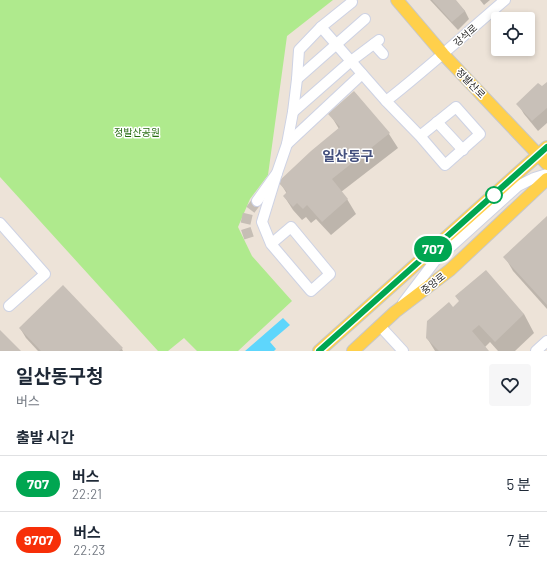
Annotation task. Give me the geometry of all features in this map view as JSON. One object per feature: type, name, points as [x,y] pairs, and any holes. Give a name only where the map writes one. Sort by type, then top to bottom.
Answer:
[{"type":"main road","name":"정발산로","points":[[397,0],[443,54],[524,139],[544,152],[547,164]]},
{"type":"main road","points":[[319,351],[544,152]]},
{"type":"main road","name":"중앙로","points":[[353,351],[395,312],[450,270],[547,180]]},
{"type":"street","name":"강석로","points":[[386,102],[505,0]]},
{"type":"street","points":[[271,244],[292,227],[330,274],[310,291],[271,244],[262,222],[287,144],[293,112],[299,50],[321,27],[352,2]]},
{"type":"street","points":[[297,78],[364,19]]},
{"type":"street","points":[[321,27],[386,102],[420,136],[445,166],[480,134],[456,107],[420,136]]},
{"type":"street","points":[[293,112],[351,61],[377,42],[383,54]]},
{"type":"street","points":[[287,144],[362,74]]},
{"type":"street","points":[[437,122],[463,150]]},
{"type":"street","points":[[257,201],[277,173]]},
{"type":"street","points":[[395,312],[435,261],[518,186],[534,178],[547,174]]},
{"type":"street","points":[[0,223],[45,274],[10,306]]},
{"type":"street","points":[[380,326],[403,351]]},
{"type":"street","points":[[536,351],[547,341]]},
{"type":"green space","name":"정발산공원","points":[[0,0],[333,0],[287,36],[268,175],[250,199],[238,227],[252,256],[292,301],[238,351],[197,351],[184,338],[168,351],[158,351],[0,177]]},
{"type":"water","points":[[283,318],[290,325],[270,342],[276,349],[274,351],[245,351]]},
{"type":"building","points":[[432,0],[456,0],[465,11],[452,22]]},
{"type":"building","points":[[547,82],[547,108],[532,121],[516,104],[538,83],[542,86]]},
{"type":"building","points":[[354,91],[390,133],[332,179],[348,199],[322,222],[307,205],[303,209],[297,203],[293,207],[283,196],[287,192],[278,182],[311,151],[340,127],[328,114]]},
{"type":"building","points":[[547,216],[547,305],[503,257]]},
{"type":"building","points":[[486,270],[524,314],[495,342],[479,325],[472,331],[489,351],[439,351],[426,338],[427,321],[449,302],[453,307],[459,301],[455,296]]},
{"type":"building","points":[[63,285],[123,348],[119,351],[41,351],[19,328]]},
{"type":"building","points":[[0,330],[21,351],[0,351]]},
{"type":"tunnel","points":[[249,238],[245,226],[248,213],[257,201]]},
{"type":"bus line","name":"707","points":[[319,351],[547,147]]},
{"type":"district","name":"일산동구","points":[[348,156]]}]
